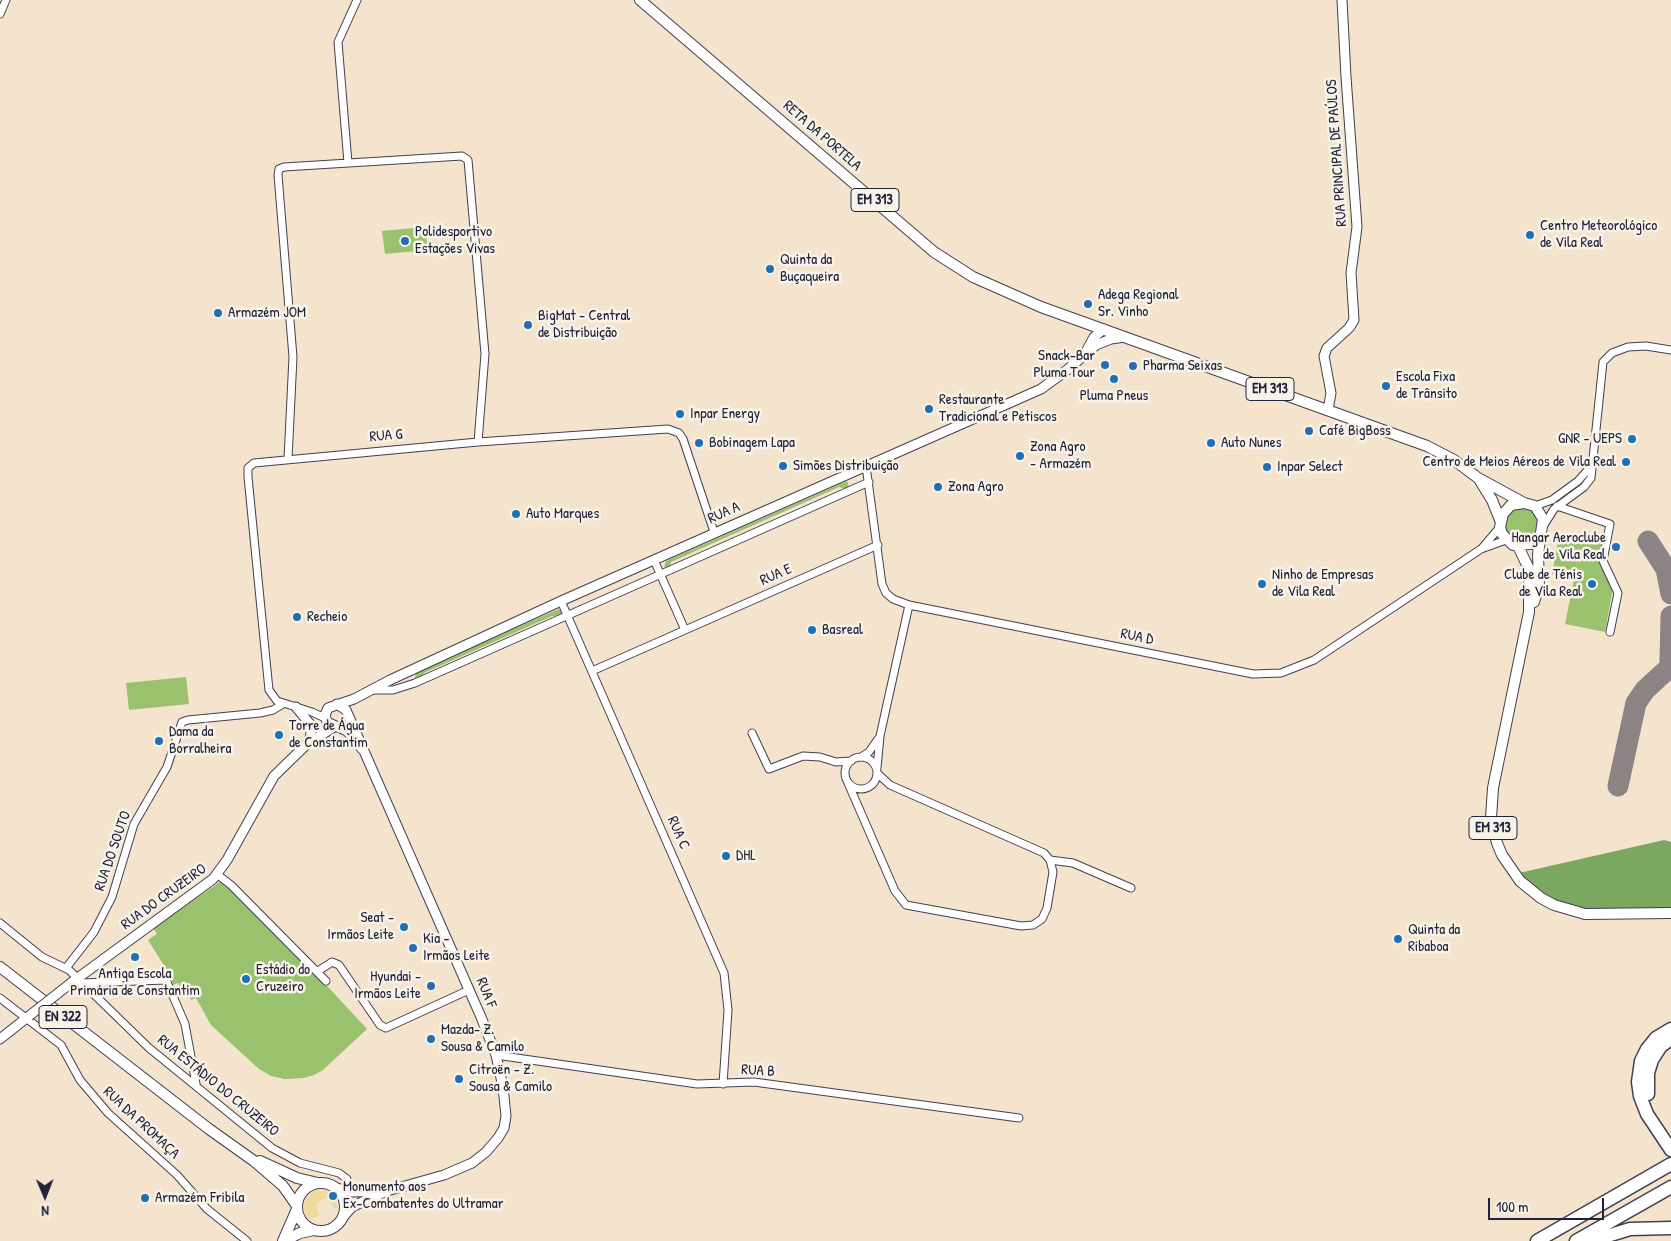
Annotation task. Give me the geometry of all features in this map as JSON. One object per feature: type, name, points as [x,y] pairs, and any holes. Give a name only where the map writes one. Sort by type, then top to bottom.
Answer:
[{"type":"highway","points":[[1671,1029],[1656,1038],[1647,1049],[1640,1067],[1638,1082],[1640,1096],[1647,1114],[1671,1150]]},
{"type":"highway","points":[[1671,1039],[1654,1055],[1647,1080],[1653,1108],[1671,1138]]},
{"type":"highway","points":[[1537,1241],[1667,1170]]},
{"type":"highway","points":[[1548,1241],[1667,1170]]},
{"type":"highway","points":[[1576,1241],[1671,1187]]},
{"type":"highway","points":[[1591,1241],[1630,1229],[1671,1228]]},
{"type":"main road","name":"RETA DA PORTELA","points":[[640,0],[941,256],[992,287],[1129,338]]},
{"type":"main road","name":"EM 313","points":[[1129,338],[1433,448],[1454,460],[1478,478],[1524,503],[1535,506]]},
{"type":"main road","name":"EM 313","points":[[1478,478],[1492,500],[1506,540]]},
{"type":"main road","points":[[1500,524],[1506,509],[1517,503],[1524,503]]},
{"type":"main road","points":[[1535,506],[1540,513],[1544,526]]},
{"type":"main road","name":"EM 313","points":[[1544,526],[1540,536],[1538,586],[1529,612],[1493,788],[1492,818],[1502,855],[1520,881],[1530,890],[1548,902],[1570,911],[1600,915],[1671,913]]},
{"type":"main road","points":[[1506,540],[1518,546],[1530,544],[1540,536]]},
{"type":"main road","name":"EM 313","points":[[1518,546],[1530,570],[1529,612]]},
{"type":"main road","name":"EN 322","points":[[0,967],[209,1129],[245,1154],[283,1186],[297,1208],[302,1222],[314,1230]]},
{"type":"main road","name":"EN 322","points":[[245,1154],[296,1178],[337,1188]]},
{"type":"main road","points":[[284,1241],[299,1198],[306,1189],[319,1183]]},
{"type":"main road","points":[[284,1241],[300,1233],[314,1230],[321,1231],[334,1227],[343,1217],[345,1202],[337,1188]]},
{"type":"street","points":[[0,14],[6,0]]},
{"type":"street","points":[[348,163],[338,42],[357,0]]},
{"type":"street","name":"RUA PRINCIPAL DE PAÚLOS","points":[[1328,410],[1331,393],[1324,356],[1327,348],[1350,327],[1354,320],[1351,273],[1357,227],[1342,0]]},
{"type":"street","points":[[288,459],[293,357],[278,172],[284,167],[462,156],[468,160],[485,354],[478,442]]},
{"type":"street","points":[[1089,323],[1093,345]]},
{"type":"street","points":[[1093,345],[1103,338],[1104,329]]},
{"type":"street","points":[[1093,345],[1111,339],[1129,338]]},
{"type":"street","name":"RUA A","points":[[334,705],[347,703],[561,601],[1041,388],[1083,356],[1093,345]]},
{"type":"street","points":[[1544,526],[1557,506],[1587,484],[1592,465],[1602,362],[1612,353],[1628,347],[1646,346],[1671,350]]},
{"type":"street","name":"RUA G","points":[[283,704],[273,699],[269,690],[248,477],[248,468],[254,463],[478,442],[659,429],[676,431],[683,439],[714,532]]},
{"type":"street","points":[[1535,506],[1552,500],[1581,478],[1592,465]]},
{"type":"street","name":"RUA D","points":[[866,466],[884,589],[894,599],[909,605],[1254,674],[1275,674],[1294,669],[1319,657],[1481,549]]},
{"type":"street","points":[[307,744],[344,723],[347,715],[373,690],[389,690],[415,683],[869,482]]},
{"type":"street","points":[[1557,506],[1610,524],[1602,561],[1617,587],[1618,595],[1610,632]]},
{"type":"street","points":[[1481,549],[1500,524]]},
{"type":"street","points":[[1481,549],[1506,540]]},
{"type":"street","name":"RUA E","points":[[592,671],[878,545]]},
{"type":"street","points":[[654,560],[685,630]]},
{"type":"street","name":"RUA C","points":[[561,601],[724,973],[728,1010],[723,1084]]},
{"type":"street","points":[[872,785],[877,771],[880,736],[909,605]]},
{"type":"street","points":[[283,704],[317,709],[334,705],[344,708],[347,715]]},
{"type":"street","name":"RUA DO SOUTO","points":[[66,968],[94,932],[112,897],[120,878],[134,824],[166,767],[180,725],[188,720],[260,713],[273,710],[283,704]]},
{"type":"street","points":[[307,744],[325,719],[326,711],[334,705]]},
{"type":"street","points":[[296,707],[325,719],[351,736],[362,749]]},
{"type":"street","points":[[296,707],[310,724],[311,735],[307,744]]},
{"type":"street","name":"RUA F","points":[[347,715],[496,1055],[503,1087],[506,1116],[504,1128],[493,1145],[472,1163],[426,1181],[387,1191]]},
{"type":"street","points":[[752,733],[768,769],[803,756],[816,756],[831,761],[851,760],[869,752],[880,736]]},
{"type":"street","name":"RUA DO CRUZEIRO","points":[[0,1038],[218,875],[269,783],[280,769],[307,744]]},
{"type":"street","points":[[861,757],[871,761],[877,771],[890,785]]},
{"type":"street","points":[[845,774],[851,760]]},
{"type":"street","points":[[831,761],[845,774],[897,894],[904,903],[913,907],[1012,925],[1033,925],[1042,919],[1047,908],[1053,872],[1050,860]]},
{"type":"street","points":[[848,783],[856,789],[865,789],[872,785],[890,785],[1036,848],[1050,860],[1073,863],[1131,888]]},
{"type":"street","points":[[858,804],[865,789]]},
{"type":"street","points":[[218,875],[231,885],[326,981]]},
{"type":"street","name":"RUA ESTÁDIO DO CRUZEIRO","points":[[0,923],[42,957],[66,968],[76,982],[143,1043],[280,1153],[300,1163],[339,1173],[347,1180],[352,1192]]},
{"type":"street","points":[[318,971],[332,962],[339,965],[380,1025],[386,1028],[469,990]]},
{"type":"street","points":[[76,982],[161,978],[167,980],[186,1027],[196,1084]]},
{"type":"street","name":"RUA DA PROMAÇA","points":[[0,998],[61,1045],[80,1080],[108,1113],[178,1175],[211,1212],[248,1241]]},
{"type":"street","name":"RUA B","points":[[496,1055],[697,1084],[760,1083],[1019,1118]]},
{"type":"street","points":[[337,1188],[352,1192],[387,1191]]},
{"type":"street","points":[[343,1217],[358,1203],[387,1191]]},
{"type":"green space","name":"Polidesportivo Estações Vivas","points":[[425,227],[428,250],[385,254],[382,231]]},
{"type":"green space","points":[[847,481],[849,486],[847,489],[839,487],[671,562],[670,567],[664,567],[666,561]]},
{"type":"green space","points":[[1522,507],[1534,512],[1539,524],[1534,536],[1522,541],[1510,536],[1505,524],[1510,512]]},
{"type":"green space","name":"Clube de Ténis de Vila Real","points":[[1560,533],[1604,542],[1599,563],[1613,588],[1605,632],[1565,624],[1574,579],[1552,574]]},
{"type":"green space","points":[[559,609],[562,611],[561,616],[552,616],[424,673],[422,678],[415,678],[416,672]]},
{"type":"green space","points":[[186,677],[189,704],[129,710],[126,683]]},
{"type":"green space","points":[[1664,840],[1671,842],[1671,909],[1589,910],[1550,898],[1519,873]]},
{"type":"green space","name":"Estádio do Cruzeiro","points":[[220,882],[224,882],[318,976],[367,1029],[323,1070],[314,1075],[304,1078],[285,1079],[271,1076],[259,1069],[211,1025],[196,998],[191,1000],[187,990],[181,991],[178,983],[173,985],[170,975],[148,940],[157,934],[153,928]]},
{"type":"sand","points":[[316,1190],[327,1191],[332,1194],[338,1208],[334,1208],[328,1198],[323,1199],[316,1205],[320,1216],[308,1219],[304,1213],[305,1202],[307,1197]]},
{"type":"taxiway","points":[[1648,541],[1666,569],[1671,594]]},
{"type":"taxiway","points":[[1670,661],[1671,616]]},
{"type":"taxiway","points":[[1618,786],[1636,703],[1645,690],[1670,667]]},
{"type":"place","name":"Centro Meteorológico de Vila Real","points":[[1530,235]]},
{"type":"place","name":"Polidesportivo Estações Vivas","points":[[405,241]]},
{"type":"place","name":"Quinta da Buçaqueira","points":[[770,269]]},
{"type":"place","name":"Adega Regional Sr. Vinho","points":[[1088,304]]},
{"type":"place","name":"Armazém JOM","points":[[218,313]]},
{"type":"place","name":"BigMat - Central de Distribuição","points":[[528,325]]},
{"type":"place","name":"Snack-Bar Pluma Tour","points":[[1105,365]]},
{"type":"place","name":"Pharma Seixas","points":[[1133,366]]},
{"type":"place","name":"Pluma Pneus","points":[[1114,379]]},
{"type":"place","name":"Escola Fixa de Trânsito","points":[[1386,386]]},
{"type":"place","name":"Restaurante Tradicional e Petiscos","points":[[929,409]]},
{"type":"place","name":"Inpar Energy","points":[[680,414]]},
{"type":"place","name":"Café BigBoss","points":[[1309,431]]},
{"type":"place","name":"GNR - UEPS","points":[[1632,439]]},
{"type":"place","name":"Bobinagem Lapa","points":[[699,443]]},
{"type":"place","name":"Auto Nunes","points":[[1211,443]]},
{"type":"place","name":"Zona Agro - Armazém","points":[[1020,456]]},
{"type":"place","name":"Centro de Meios Aéreos de Vila Real","points":[[1626,462]]},
{"type":"place","name":"Simões Distribuição","points":[[783,466]]},
{"type":"place","name":"Inpar Select","points":[[1267,467]]},
{"type":"place","name":"Zona Agro","points":[[938,487]]},
{"type":"place","name":"Auto Marques","points":[[516,514]]},
{"type":"place","name":"Hangar Aeroclube de Vila Real","points":[[1616,547]]},
{"type":"place","name":"Ninho de Empresas de Vila Real","points":[[1262,584]]},
{"type":"place","name":"Clube de Ténis de Vila Real","points":[[1592,584]]},
{"type":"place","name":"Recheio","points":[[297,617]]},
{"type":"place","name":"Basreal","points":[[812,630]]},
{"type":"place","name":"Torre de Água de Constantim","points":[[279,735]]},
{"type":"place","name":"Dama da Borralheira","points":[[159,741]]},
{"type":"place","name":"DHL","points":[[726,856]]},
{"type":"place","name":"Seat - Irmãos Leite","points":[[404,927]]},
{"type":"place","name":"Quinta da Ribaboa","points":[[1398,939]]},
{"type":"place","name":"Kia - Irmãos Leite","points":[[413,948]]},
{"type":"place","name":"Antiga Escola Primária de Constantim","points":[[135,957]]},
{"type":"place","name":"Estádio do Cruzeiro","points":[[246,979]]},
{"type":"place","name":"Hyundai - Irmãos Leite","points":[[431,986]]},
{"type":"place","name":"Mazda- Z. Sousa & Camilo","points":[[431,1039]]},
{"type":"place","name":"Citroën - Z. Sousa & Camilo","points":[[459,1079]]},
{"type":"place","name":"Monumento aos Ex-Combatentes do Ultramar","points":[[333,1196]]},
{"type":"place","name":"Armazém Fribila","points":[[145,1198]]}]
